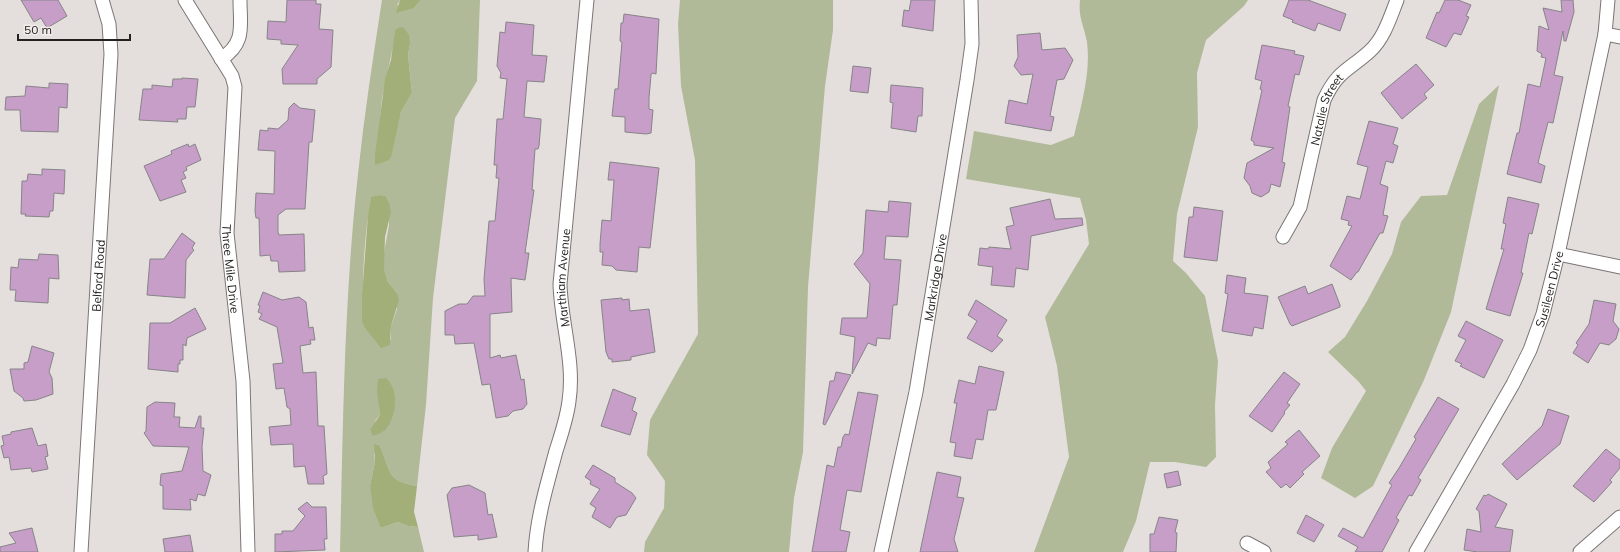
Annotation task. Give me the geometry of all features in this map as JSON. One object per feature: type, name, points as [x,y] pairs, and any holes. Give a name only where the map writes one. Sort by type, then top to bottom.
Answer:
[{"type":"street","name":"Belford Road","points":[[80,552],[110,54],[109,24],[102,0]]},
{"type":"street","name":"Three Mile Drive","points":[[185,0],[232,76],[235,87],[227,233],[243,381],[248,552]]},
{"type":"street","points":[[221,59],[234,49],[239,41],[240,0]]},
{"type":"street","name":"Marthiam Avenue","points":[[535,552],[539,518],[565,422],[570,391],[570,357],[561,304],[560,284],[588,0]]},
{"type":"street","name":"Markridge Drive","points":[[881,552],[916,392],[967,80],[972,44],[972,0]]},
{"type":"street","name":"Natalie Street","points":[[1283,237],[1300,207],[1324,100],[1330,86],[1340,74],[1370,51],[1381,38],[1397,0]]},
{"type":"street","name":"Susileen Drive","points":[[1416,552],[1513,384],[1530,350],[1542,314],[1558,254],[1605,34],[1608,0]]},
{"type":"street","points":[[1605,34],[1620,37]]},
{"type":"street","points":[[1558,254],[1620,267]]},
{"type":"street","points":[[1580,552],[1620,516]]},
{"type":"street","points":[[1247,543],[1264,552]]},
{"type":"green space","points":[[382,0],[400,0],[397,5],[414,8],[421,0],[480,0],[477,81],[455,118],[433,298],[426,405],[417,486],[400,481],[391,474],[380,446],[374,454],[375,462],[370,485],[381,528],[398,522],[408,526],[418,527],[424,552],[340,552],[343,410],[353,221],[360,152]],"holes":[[[395,30],[410,44],[408,55],[412,93],[401,112],[388,161],[376,164],[382,98],[394,42]],[[380,195],[386,196],[389,202],[389,225],[384,253],[384,271],[388,282],[397,293],[397,309],[391,326],[391,340],[363,321],[364,259],[371,198]],[[379,404],[395,404],[387,428],[375,421],[380,415]]]},
{"type":"green space","points":[[400,0],[421,0],[414,8],[396,13]]},
{"type":"green space","points":[[680,0],[833,0],[833,30],[825,86],[808,287],[803,452],[794,498],[789,552],[644,552],[645,542],[664,508],[665,481],[647,455],[650,420],[698,334],[695,160],[681,86],[678,24]]},
{"type":"green space","points":[[1080,0],[1248,0],[1244,6],[1206,40],[1197,73],[1198,127],[1177,214],[1173,261],[1186,273],[1205,296],[1218,361],[1215,405],[1216,457],[1206,467],[1175,462],[1150,462],[1136,521],[1123,552],[1034,552],[1069,457],[1057,366],[1045,317],[1089,244],[1086,220],[1080,198],[966,179],[974,131],[1051,145],[1074,136],[1085,89],[1088,66],[1087,42],[1081,17]]},
{"type":"green space","points":[[400,27],[404,28],[409,35],[410,44],[408,55],[412,93],[401,112],[391,157],[388,161],[375,165],[385,79],[391,60],[395,30]]},
{"type":"green space","points":[[1499,85],[1451,312],[1424,380],[1373,486],[1355,498],[1321,478],[1332,448],[1366,391],[1359,382],[1328,352],[1345,337],[1367,301],[1392,254],[1401,222],[1421,196],[1447,195],[1479,104]]},
{"type":"green space","points":[[380,195],[386,196],[391,212],[385,237],[384,270],[388,282],[397,293],[399,300],[391,326],[390,345],[381,348],[365,328],[362,321],[362,296],[368,215],[371,197]]},
{"type":"green space","points":[[386,378],[395,395],[395,409],[387,428],[383,432],[373,436],[370,430],[380,415],[377,391],[378,379]]},
{"type":"green space","points":[[374,444],[380,446],[388,468],[395,478],[407,484],[417,486],[414,512],[418,527],[408,526],[398,522],[381,528],[373,508],[370,485],[375,462]]},
{"type":"building","points":[[21,0],[58,0],[67,16],[47,28],[41,18],[34,22]]},
{"type":"building","points":[[287,0],[316,0],[316,4],[321,4],[319,29],[333,30],[331,67],[317,79],[317,84],[283,84],[282,69],[298,45],[281,44],[281,40],[267,39],[268,21],[286,22]]},
{"type":"building","points":[[911,0],[935,0],[933,31],[902,26],[904,10],[909,11]]},
{"type":"building","points":[[1289,0],[1308,0],[1346,14],[1340,31],[1318,23],[1315,31],[1292,22],[1293,20],[1283,16]]},
{"type":"building","points":[[1445,0],[1458,0],[1471,5],[1466,16],[1469,17],[1461,35],[1454,33],[1446,47],[1426,38],[1437,12],[1439,13]]},
{"type":"building","points":[[1561,0],[1573,0],[1574,12],[1566,41],[1564,41],[1563,31],[1554,75],[1563,77],[1553,123],[1548,122],[1538,163],[1545,166],[1541,183],[1507,174],[1517,133],[1519,133],[1528,84],[1540,87],[1546,58],[1541,57],[1542,54],[1537,51],[1539,26],[1549,30],[1543,8],[1562,12]]},
{"type":"building","points":[[624,14],[659,19],[656,74],[652,73],[651,75],[649,98],[649,109],[653,110],[651,133],[625,132],[625,117],[612,116],[615,89],[618,89],[622,42],[620,41],[621,23],[623,23]]},
{"type":"building","points":[[506,22],[534,25],[532,55],[547,56],[544,82],[527,81],[524,117],[541,119],[541,122],[539,146],[538,149],[535,149],[532,190],[534,190],[525,253],[529,253],[525,280],[511,278],[512,312],[490,314],[490,358],[500,355],[501,358],[516,355],[521,380],[524,379],[527,404],[523,409],[513,411],[508,416],[496,418],[490,384],[482,385],[474,343],[455,344],[454,335],[445,335],[445,311],[459,304],[467,304],[473,296],[485,296],[484,279],[489,221],[495,221],[499,178],[496,178],[497,165],[494,165],[497,119],[503,119],[507,79],[500,78],[501,73],[497,66],[500,32],[505,33]]},
{"type":"building","points":[[1040,33],[1042,50],[1065,48],[1073,60],[1064,79],[1057,80],[1050,116],[1054,117],[1051,131],[1005,123],[1009,100],[1027,104],[1033,74],[1021,75],[1014,66],[1018,57],[1017,35]]},
{"type":"building","points":[[1262,45],[1295,51],[1294,54],[1304,56],[1299,75],[1295,74],[1288,106],[1290,107],[1282,162],[1285,163],[1280,187],[1271,184],[1269,192],[1261,197],[1252,193],[1250,186],[1244,178],[1247,163],[1274,148],[1254,145],[1254,142],[1251,140],[1262,90],[1260,89],[1262,81],[1255,79]]},
{"type":"building","points":[[1416,64],[1434,85],[1424,94],[1427,98],[1402,119],[1381,93]]},
{"type":"building","points":[[853,66],[871,68],[868,93],[850,91]]},
{"type":"building","points":[[173,79],[198,79],[195,107],[187,107],[186,119],[177,119],[178,122],[139,120],[143,89],[152,89],[152,85],[172,87]]},
{"type":"building","points":[[49,83],[68,84],[67,108],[59,107],[58,132],[21,131],[20,110],[5,110],[6,97],[25,96],[26,86],[49,88]]},
{"type":"building","points":[[891,85],[923,88],[922,116],[918,116],[916,132],[891,128],[893,103],[890,102]]},
{"type":"building","points":[[294,103],[300,108],[315,110],[312,142],[309,142],[305,209],[286,209],[278,215],[278,232],[279,235],[304,234],[305,271],[279,272],[278,261],[271,261],[270,255],[260,256],[259,218],[256,218],[255,211],[256,193],[274,194],[275,151],[258,150],[260,130],[268,131],[268,128],[278,129],[288,120],[289,108]]},
{"type":"building","points":[[1369,121],[1398,128],[1393,144],[1398,146],[1393,163],[1386,161],[1380,184],[1388,187],[1383,215],[1388,216],[1383,233],[1380,233],[1358,272],[1351,280],[1330,266],[1352,226],[1348,225],[1349,221],[1341,219],[1347,196],[1360,199],[1368,167],[1357,164]]},
{"type":"building","points":[[188,144],[189,147],[195,144],[201,160],[186,167],[187,170],[183,172],[186,178],[181,180],[186,192],[160,201],[144,166],[172,154],[171,151]]},
{"type":"building","points":[[610,162],[659,168],[650,248],[639,247],[637,272],[616,270],[612,266],[602,265],[603,252],[600,252],[600,244],[602,220],[611,221],[614,180],[608,180]]},
{"type":"building","points":[[42,169],[65,170],[64,194],[54,193],[53,211],[50,211],[49,217],[25,216],[26,214],[21,214],[22,181],[27,181],[28,174],[42,175]]},
{"type":"building","points":[[1508,197],[1539,204],[1532,234],[1529,233],[1521,273],[1523,273],[1510,316],[1486,309],[1504,249],[1501,249],[1506,224],[1503,223]]},
{"type":"building","points":[[1050,199],[1055,219],[1082,218],[1083,225],[1031,236],[1028,270],[1016,268],[1014,287],[991,285],[993,267],[978,265],[980,248],[988,249],[989,247],[1011,249],[1006,227],[1014,225],[1010,208]]},
{"type":"building","points":[[889,201],[911,203],[908,237],[886,236],[884,259],[901,260],[897,305],[893,305],[890,339],[877,338],[876,346],[868,343],[852,374],[855,337],[840,334],[842,318],[867,318],[870,284],[854,264],[863,253],[866,210],[888,212]]},
{"type":"building","points":[[1194,207],[1223,211],[1217,261],[1184,257],[1189,217],[1193,217]]},
{"type":"building","points":[[182,233],[195,243],[192,248],[194,250],[186,260],[185,298],[147,295],[150,259],[164,259]]},
{"type":"building","points":[[39,254],[58,255],[59,279],[49,278],[48,303],[15,301],[16,290],[10,290],[11,267],[18,268],[19,259],[38,260]]},
{"type":"building","points":[[1227,275],[1246,278],[1244,293],[1268,296],[1263,329],[1254,327],[1252,336],[1222,331],[1228,294],[1225,293]]},
{"type":"building","points":[[1332,284],[1340,307],[1292,326],[1290,324],[1278,297],[1305,286],[1308,294]]},
{"type":"building","points":[[263,292],[282,300],[299,297],[306,302],[309,328],[313,327],[315,340],[310,340],[311,344],[300,346],[303,373],[316,372],[318,426],[324,426],[327,474],[323,476],[324,484],[308,484],[305,466],[294,467],[293,444],[271,445],[269,427],[291,425],[290,409],[287,407],[284,388],[276,389],[273,364],[283,363],[277,327],[259,319],[262,314],[258,312],[260,306],[258,305]]},
{"type":"building","points":[[622,298],[622,300],[629,299],[630,311],[649,309],[655,352],[631,357],[631,360],[612,362],[612,359],[609,359],[606,352],[601,300]]},
{"type":"building","points":[[976,300],[1007,320],[997,336],[1003,340],[992,352],[967,338],[977,321],[968,315]]},
{"type":"building","points":[[1594,300],[1616,304],[1613,321],[1619,329],[1616,339],[1609,345],[1600,343],[1588,363],[1573,353],[1578,345],[1576,343],[1589,324]]},
{"type":"building","points":[[195,308],[206,329],[187,338],[186,346],[183,344],[183,360],[180,360],[180,364],[178,364],[178,372],[148,369],[150,323],[170,323]]},
{"type":"building","points":[[1466,321],[1503,340],[1484,378],[1460,366],[1462,364],[1455,361],[1466,340],[1458,336]]},
{"type":"building","points":[[32,346],[54,353],[49,372],[52,378],[53,394],[36,400],[24,401],[23,398],[14,391],[10,369],[24,369],[24,363],[28,362]]},
{"type":"building","points":[[979,366],[1004,372],[996,410],[988,410],[983,440],[976,439],[972,459],[954,456],[956,443],[950,442],[957,403],[954,403],[959,380],[975,384]]},
{"type":"building","points":[[836,372],[851,375],[825,425],[823,424],[830,381],[834,381]]},
{"type":"building","points":[[1284,372],[1300,384],[1287,403],[1290,405],[1272,432],[1249,416]]},
{"type":"building","points":[[613,389],[636,398],[632,410],[637,413],[630,435],[601,426]]},
{"type":"building","points":[[858,392],[878,395],[861,492],[847,490],[840,530],[850,532],[846,552],[812,552],[827,465],[834,467],[838,447],[841,447],[845,434],[849,435]]},
{"type":"building","points":[[1438,397],[1459,409],[1418,478],[1421,480],[1412,496],[1409,495],[1396,518],[1399,520],[1382,552],[1355,552],[1358,547],[1338,536],[1343,528],[1363,538],[1392,485],[1389,483],[1416,439],[1414,437]]},
{"type":"building","points":[[155,402],[175,403],[174,417],[180,417],[179,427],[195,428],[199,416],[201,416],[201,428],[204,428],[202,447],[203,471],[211,475],[205,496],[198,494],[196,501],[190,499],[191,510],[163,509],[163,486],[160,485],[161,474],[182,471],[189,447],[153,446],[144,433],[146,431],[147,407]]},
{"type":"building","points":[[1548,409],[1569,416],[1560,444],[1517,480],[1502,464],[1542,426]]},
{"type":"building","points":[[32,428],[38,446],[46,444],[48,456],[45,457],[48,469],[32,472],[31,468],[11,470],[9,457],[4,458],[1,446],[4,445],[2,436],[11,434],[11,432]]},
{"type":"building","points":[[1299,430],[1320,456],[1302,472],[1304,474],[1290,488],[1286,484],[1281,488],[1266,472],[1271,468],[1268,462],[1288,444],[1285,442]]},
{"type":"building","points":[[1606,449],[1620,460],[1620,468],[1610,480],[1612,482],[1594,502],[1573,486]]},
{"type":"building","points":[[593,465],[615,478],[615,482],[632,493],[636,498],[626,515],[617,517],[610,528],[592,517],[596,508],[590,504],[600,489],[590,484],[591,481],[585,477]]},
{"type":"building","points":[[1178,471],[1181,485],[1167,488],[1164,474]]},
{"type":"building","points":[[937,472],[961,477],[957,497],[964,498],[954,539],[958,552],[920,552]]},
{"type":"building","points":[[469,485],[485,493],[488,515],[492,514],[497,537],[478,540],[478,535],[454,537],[447,495],[452,488]]},
{"type":"building","points":[[1488,494],[1507,504],[1495,527],[1513,530],[1510,552],[1478,552],[1464,550],[1467,529],[1481,532],[1479,511],[1476,509],[1484,495],[1486,496]]},
{"type":"building","points":[[307,502],[312,507],[326,507],[327,539],[324,539],[325,550],[275,552],[275,534],[282,534],[282,531],[293,531],[305,516],[298,509]]},
{"type":"building","points":[[1306,515],[1324,525],[1314,542],[1297,533]]},
{"type":"building","points":[[1159,517],[1178,520],[1175,532],[1177,533],[1176,552],[1150,552],[1150,534],[1154,534]]},
{"type":"building","points":[[32,528],[38,552],[0,552],[0,547],[16,543],[9,533]]},
{"type":"building","points":[[190,535],[193,552],[165,552],[163,539]]}]
